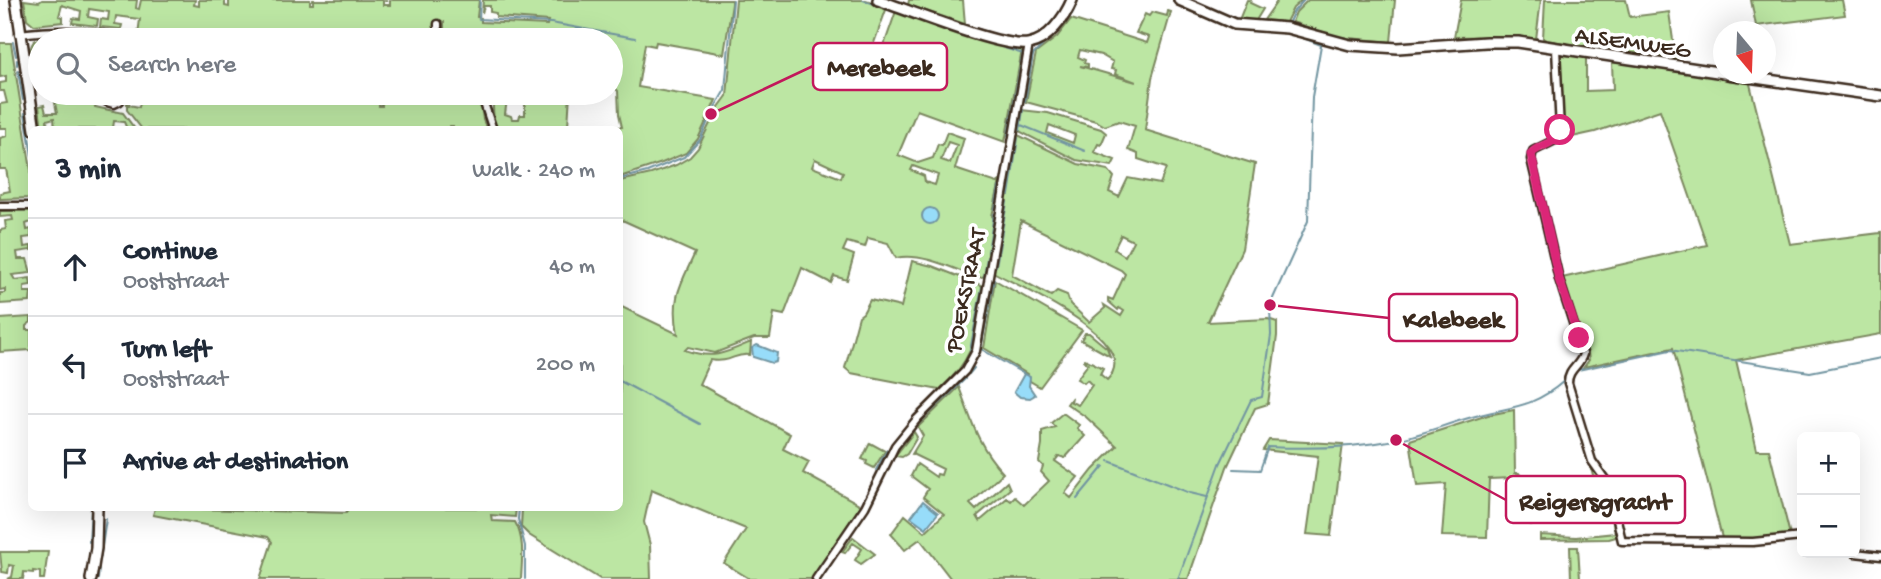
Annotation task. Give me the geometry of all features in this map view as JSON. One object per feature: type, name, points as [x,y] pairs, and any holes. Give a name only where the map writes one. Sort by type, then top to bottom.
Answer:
[{"type":"main road","points":[[16,0],[28,88]]},
{"type":"main road","points":[[878,0],[990,38],[1029,44],[1056,26],[1072,0]]},
{"type":"main road","name":"ALSEMWEG","points":[[1179,0],[1234,24],[1287,28],[1337,43],[1366,47],[1398,48],[1503,41],[1713,71]]},
{"type":"main road","name":"ALSEMWEG","points":[[1776,81],[1881,96]]},
{"type":"main road","points":[[31,105],[34,126]]},
{"type":"main road","points":[[91,579],[96,548],[97,511]]},
{"type":"street","points":[[19,34],[28,33]]},
{"type":"street","name":"POEKSTRAAT","points":[[816,579],[865,507],[895,446],[917,419],[965,371],[972,359],[1029,44]]},
{"type":"street","points":[[1556,49],[1560,130],[1555,140],[1533,151],[1531,159],[1559,279],[1583,354],[1581,361],[1570,371],[1568,383],[1592,461],[1611,493],[1622,541],[1753,542],[1797,538]]},
{"type":"street","points":[[485,105],[492,126]]},
{"type":"street","points":[[0,206],[28,206]]},
{"type":"street","points":[[1860,554],[1881,556]]},
{"type":"green space","points":[[24,0],[137,0],[136,8],[139,9],[141,0],[195,0],[194,5],[199,6],[199,0],[225,0],[225,6],[229,7],[229,0],[310,0],[310,4],[313,4],[313,0],[387,0],[383,1],[383,5],[390,5],[390,0],[479,0],[477,17],[481,18],[481,22],[547,25],[548,21],[496,17],[496,13],[490,12],[490,6],[484,6],[482,13],[483,0],[732,0],[724,54],[656,42],[655,46],[645,44],[638,87],[716,100],[698,139],[686,153],[623,176],[623,126],[619,105],[623,105],[623,28],[444,28],[444,22],[436,21],[436,28],[139,28],[140,19],[116,16],[115,24],[122,25],[121,28],[110,28],[100,27],[101,19],[108,20],[109,12],[89,9],[88,17],[98,19],[97,26],[72,23],[73,18],[80,19],[81,11],[62,5],[59,16],[63,17],[63,22],[34,25],[27,19]]},
{"type":"green space","points":[[736,0],[866,0],[887,7],[862,76],[872,80],[896,11],[991,43],[1022,50],[1005,142],[917,110],[898,155],[918,163],[933,158],[938,144],[942,145],[947,132],[964,138],[955,169],[997,183],[1000,181],[992,216],[995,220],[985,276],[978,278],[927,259],[896,258],[888,243],[868,238],[865,247],[847,242],[843,251],[854,255],[847,280],[834,276],[831,283],[802,268],[784,315],[774,313],[770,338],[754,338],[715,353],[688,347],[685,350],[712,355],[751,342],[750,355],[710,360],[699,384],[790,434],[783,449],[809,462],[803,473],[861,505],[812,579],[750,579],[724,563],[746,529],[651,490],[644,522],[650,545],[651,579],[600,579],[529,535],[521,527],[522,511],[623,511],[623,307],[678,334],[676,301],[695,253],[623,220],[623,180],[651,174],[690,157],[698,148],[716,111],[727,96]],"holes":[[[948,142],[957,145],[950,163],[941,160]],[[815,159],[843,172],[841,178],[812,167]],[[913,166],[938,175],[935,185],[925,182],[924,176],[911,170]]]},
{"type":"green space","points":[[909,0],[963,0],[965,24],[908,5]]},
{"type":"green space","points":[[1247,0],[1263,9],[1255,22],[1239,20]]},
{"type":"green space","points":[[1278,0],[1302,0],[1293,8],[1286,22],[1264,20]]},
{"type":"green space","points":[[1308,0],[1395,0],[1391,42],[1338,37],[1292,22],[1296,12]]},
{"type":"green space","points":[[1461,0],[1541,0],[1536,39],[1519,36],[1454,37]]},
{"type":"green space","points":[[1545,0],[1626,0],[1630,17],[1669,12],[1676,61],[1546,40],[1543,38]]},
{"type":"green space","points":[[1751,0],[1842,0],[1845,15],[1776,24],[1776,21],[1755,21]]},
{"type":"green space","points":[[1168,11],[1171,12],[1152,78],[1145,130],[1255,164],[1242,249],[1208,322],[1268,319],[1277,322],[1268,404],[1255,408],[1227,467],[1188,579],[951,579],[920,539],[905,550],[891,534],[905,515],[925,532],[944,514],[923,497],[928,489],[911,476],[917,464],[936,477],[937,474],[941,475],[943,469],[912,454],[923,436],[918,427],[959,387],[982,443],[1003,473],[970,504],[976,510],[1007,482],[1010,489],[977,516],[980,521],[1007,498],[1011,501],[1015,497],[1024,505],[1049,481],[1041,472],[1043,466],[1039,462],[1042,431],[1055,427],[1051,423],[1063,413],[1079,425],[1077,428],[1085,436],[1065,458],[1059,456],[1055,461],[1078,477],[1065,493],[1071,498],[1117,446],[1086,417],[1067,404],[1072,397],[1071,402],[1078,405],[1092,385],[1087,380],[1084,383],[1077,379],[1088,364],[1085,359],[1103,368],[1100,374],[1107,380],[1114,365],[1109,349],[1075,317],[993,272],[1016,134],[1078,164],[1108,170],[1114,177],[1109,192],[1119,197],[1128,178],[1160,184],[1166,168],[1138,159],[1138,154],[1128,150],[1135,126],[1119,121],[1105,126],[1096,121],[1026,102],[1036,53],[1057,37],[1071,19],[1147,43],[1149,37],[1136,33],[1145,14],[1149,16],[1152,12],[1167,16]],"holes":[[[1080,50],[1101,55],[1113,62],[1111,69],[1116,70],[1115,74],[1136,82],[1080,66],[1088,67],[1088,64],[1084,63],[1085,60],[1078,57]],[[1021,221],[1121,270],[1125,274],[1113,300],[1108,298],[1108,301],[1118,310],[1119,308],[1124,311],[1121,316],[1104,305],[1105,308],[1089,322],[1070,304],[1067,295],[1057,291],[1051,296],[1012,275]],[[1121,235],[1133,241],[1125,256],[1114,249]]]},
{"type":"green space","points":[[0,43],[11,43],[28,151],[28,198],[0,199],[0,193],[10,191],[6,169],[0,169],[0,138],[7,136],[7,128],[0,128],[0,104],[7,103],[4,91],[0,91],[0,83],[6,82],[6,76],[0,77]]},
{"type":"green space","points":[[1562,53],[1586,57],[1586,91],[1613,90],[1612,62],[1713,75],[1713,84],[1750,84],[1790,244],[1881,233],[1881,334],[1736,360],[1757,450],[1769,450],[1790,535],[1754,539],[1722,538],[1673,348],[1584,367],[1589,360],[1588,353],[1562,278],[1707,245],[1660,110],[1595,132],[1563,139],[1559,55]]},
{"type":"green space","points":[[44,105],[46,113],[57,113],[55,105],[95,105],[123,113],[133,126],[114,121],[113,126],[55,126],[54,118],[47,120],[48,126],[42,126],[39,106]]},
{"type":"green space","points":[[127,105],[481,105],[486,126],[140,126],[127,110]]},
{"type":"green space","points":[[493,105],[506,105],[505,114],[512,119],[519,119],[520,115],[525,115],[525,105],[569,105],[568,126],[496,126],[494,122]]},
{"type":"green space","points":[[1021,110],[1048,113],[1101,129],[1106,133],[1101,145],[1098,144],[1094,152],[1115,160],[1112,166],[1076,160],[1017,130]],"holes":[[[1049,125],[1075,135],[1073,143],[1047,133]]]},
{"type":"green space","points":[[28,210],[28,237],[23,238],[24,247],[28,246],[28,250],[17,252],[18,259],[27,259],[28,273],[12,275],[15,280],[28,278],[24,292],[28,292],[28,302],[0,304],[0,293],[5,293],[5,289],[0,290],[0,230],[6,229],[5,221],[13,220],[12,216],[0,217],[0,211]]},
{"type":"green space","points":[[912,261],[983,286],[976,331],[968,355],[952,378],[939,390],[851,373],[845,368],[859,316],[870,300],[901,307]]},
{"type":"green space","points":[[995,280],[1082,330],[1040,387],[1030,381],[1027,374],[984,348]]},
{"type":"green space","points":[[28,317],[28,350],[0,352],[0,319]]},
{"type":"green space","points":[[1085,333],[1089,333],[1107,348],[1110,356],[1081,340]]},
{"type":"green space","points":[[1514,410],[1515,473],[1519,473],[1522,478],[1527,477],[1538,490],[1538,521],[1533,525],[1524,519],[1513,478],[1489,479],[1487,537],[1442,536],[1446,484],[1417,486],[1410,440],[1488,415]]},
{"type":"green space","points":[[914,432],[917,437],[907,454],[902,457],[895,456]]},
{"type":"green space","points":[[1269,440],[1343,444],[1331,536],[1307,534],[1318,456],[1263,450]]},
{"type":"green space","points":[[870,443],[885,451],[874,468],[862,459]]},
{"type":"green space","points":[[1593,467],[1606,486],[1619,536],[1609,539],[1540,540],[1540,535],[1576,537],[1615,533],[1608,498],[1593,476]]},
{"type":"green space","points":[[154,511],[516,511],[515,517],[491,515],[492,521],[515,522],[522,550],[521,579],[260,579],[272,542],[268,537],[153,515]]},
{"type":"green space","points":[[853,537],[875,554],[861,564],[855,560],[862,549],[853,543],[845,553],[842,552]]},
{"type":"green space","points":[[1570,547],[1578,547],[1580,579],[1571,579]]},
{"type":"green space","points":[[0,552],[48,552],[44,579],[40,579],[40,572],[33,571],[24,572],[23,579],[8,579],[12,577],[14,566],[9,565],[8,573],[2,572]]},
{"type":"water","points":[[930,208],[936,210],[936,222],[930,224],[924,222],[922,216],[924,210]]},
{"type":"water","points":[[757,345],[777,353],[776,362],[753,357],[752,348]]},
{"type":"water","points":[[1024,374],[1030,377],[1029,386],[1035,395],[1030,398],[1020,397],[1014,392]]},
{"type":"water","points":[[923,501],[938,513],[926,528],[911,517]]},
{"type":"waterway","points":[[480,0],[479,19],[551,23],[579,28]]},
{"type":"waterway","points":[[623,178],[684,157],[700,140],[725,90],[733,0]]},
{"type":"waterway","points":[[863,0],[912,17]]},
{"type":"waterway","points":[[1040,35],[1058,15],[1066,0]]},
{"type":"waterway","points":[[1072,14],[1078,0]]},
{"type":"waterway","points":[[1288,24],[1294,11],[1304,0]]},
{"type":"waterway","points":[[936,16],[952,21]]},
{"type":"waterway","points":[[958,23],[970,27]]},
{"type":"waterway","points":[[931,24],[1023,54]]},
{"type":"waterway","points":[[1054,34],[1063,25]]},
{"type":"waterway","points":[[975,28],[1004,37]]},
{"type":"waterway","points":[[1238,29],[1262,32]]},
{"type":"waterway","points":[[1178,579],[1220,464],[1251,400],[1262,397],[1271,335],[1270,305],[1308,221],[1312,97],[1321,45],[1293,34]]},
{"type":"waterway","points":[[623,36],[635,38]]},
{"type":"waterway","points":[[1025,101],[1033,55],[1050,38]]},
{"type":"waterway","points":[[13,42],[16,56]]},
{"type":"waterway","points":[[1008,135],[1022,56]]},
{"type":"waterway","points":[[17,60],[17,65]]},
{"type":"waterway","points":[[18,71],[23,100]]},
{"type":"waterway","points":[[1020,130],[1023,110]]},
{"type":"waterway","points":[[25,113],[28,131]]},
{"type":"waterway","points":[[1021,125],[1085,151]]},
{"type":"waterway","points":[[1009,195],[1018,138]]},
{"type":"waterway","points":[[995,209],[999,187]]},
{"type":"waterway","points":[[0,202],[28,202]]},
{"type":"waterway","points":[[996,266],[1007,202]]},
{"type":"waterway","points":[[988,252],[994,214]]},
{"type":"waterway","points":[[984,278],[987,257]]},
{"type":"waterway","points":[[994,279],[981,349],[1024,374]]},
{"type":"waterway","points":[[970,351],[982,287]]},
{"type":"waterway","points":[[1572,376],[1578,370],[1670,350],[1810,372],[1881,358]]},
{"type":"waterway","points":[[956,376],[969,357]]},
{"type":"waterway","points":[[969,374],[974,368]]},
{"type":"waterway","points":[[916,426],[965,379]]},
{"type":"waterway","points":[[1233,469],[1260,470],[1268,447],[1347,446],[1405,438],[1531,402],[1564,381]]},
{"type":"waterway","points":[[623,383],[700,424]]},
{"type":"waterway","points":[[911,421],[933,397]]},
{"type":"waterway","points":[[894,441],[908,424]]},
{"type":"waterway","points":[[906,437],[911,432]]},
{"type":"waterway","points":[[896,451],[903,441]]},
{"type":"waterway","points":[[876,470],[887,450]]},
{"type":"waterway","points":[[1109,461],[1190,493],[1207,497]]},
{"type":"waterway","points":[[1077,499],[1104,466]]},
{"type":"waterway","points":[[869,505],[883,478]]},
{"type":"waterway","points":[[89,542],[91,511]]},
{"type":"waterway","points":[[519,511],[518,519],[525,546],[525,579]]},
{"type":"waterway","points":[[850,535],[863,516]]},
{"type":"waterway","points":[[100,560],[106,519]]},
{"type":"waterway","points":[[821,579],[831,564]]},
{"type":"waterway","points":[[98,579],[99,566]]},
{"type":"place","name":"Merebeek","points":[[711,114]]},
{"type":"place","name":"Kalebeek","points":[[1270,305]]},
{"type":"place","name":"Reigersgracht","points":[[1396,440]]},
{"type":"route","points":[[1560,130],[1555,140],[1533,151],[1532,166],[1559,279],[1579,338]]}]
